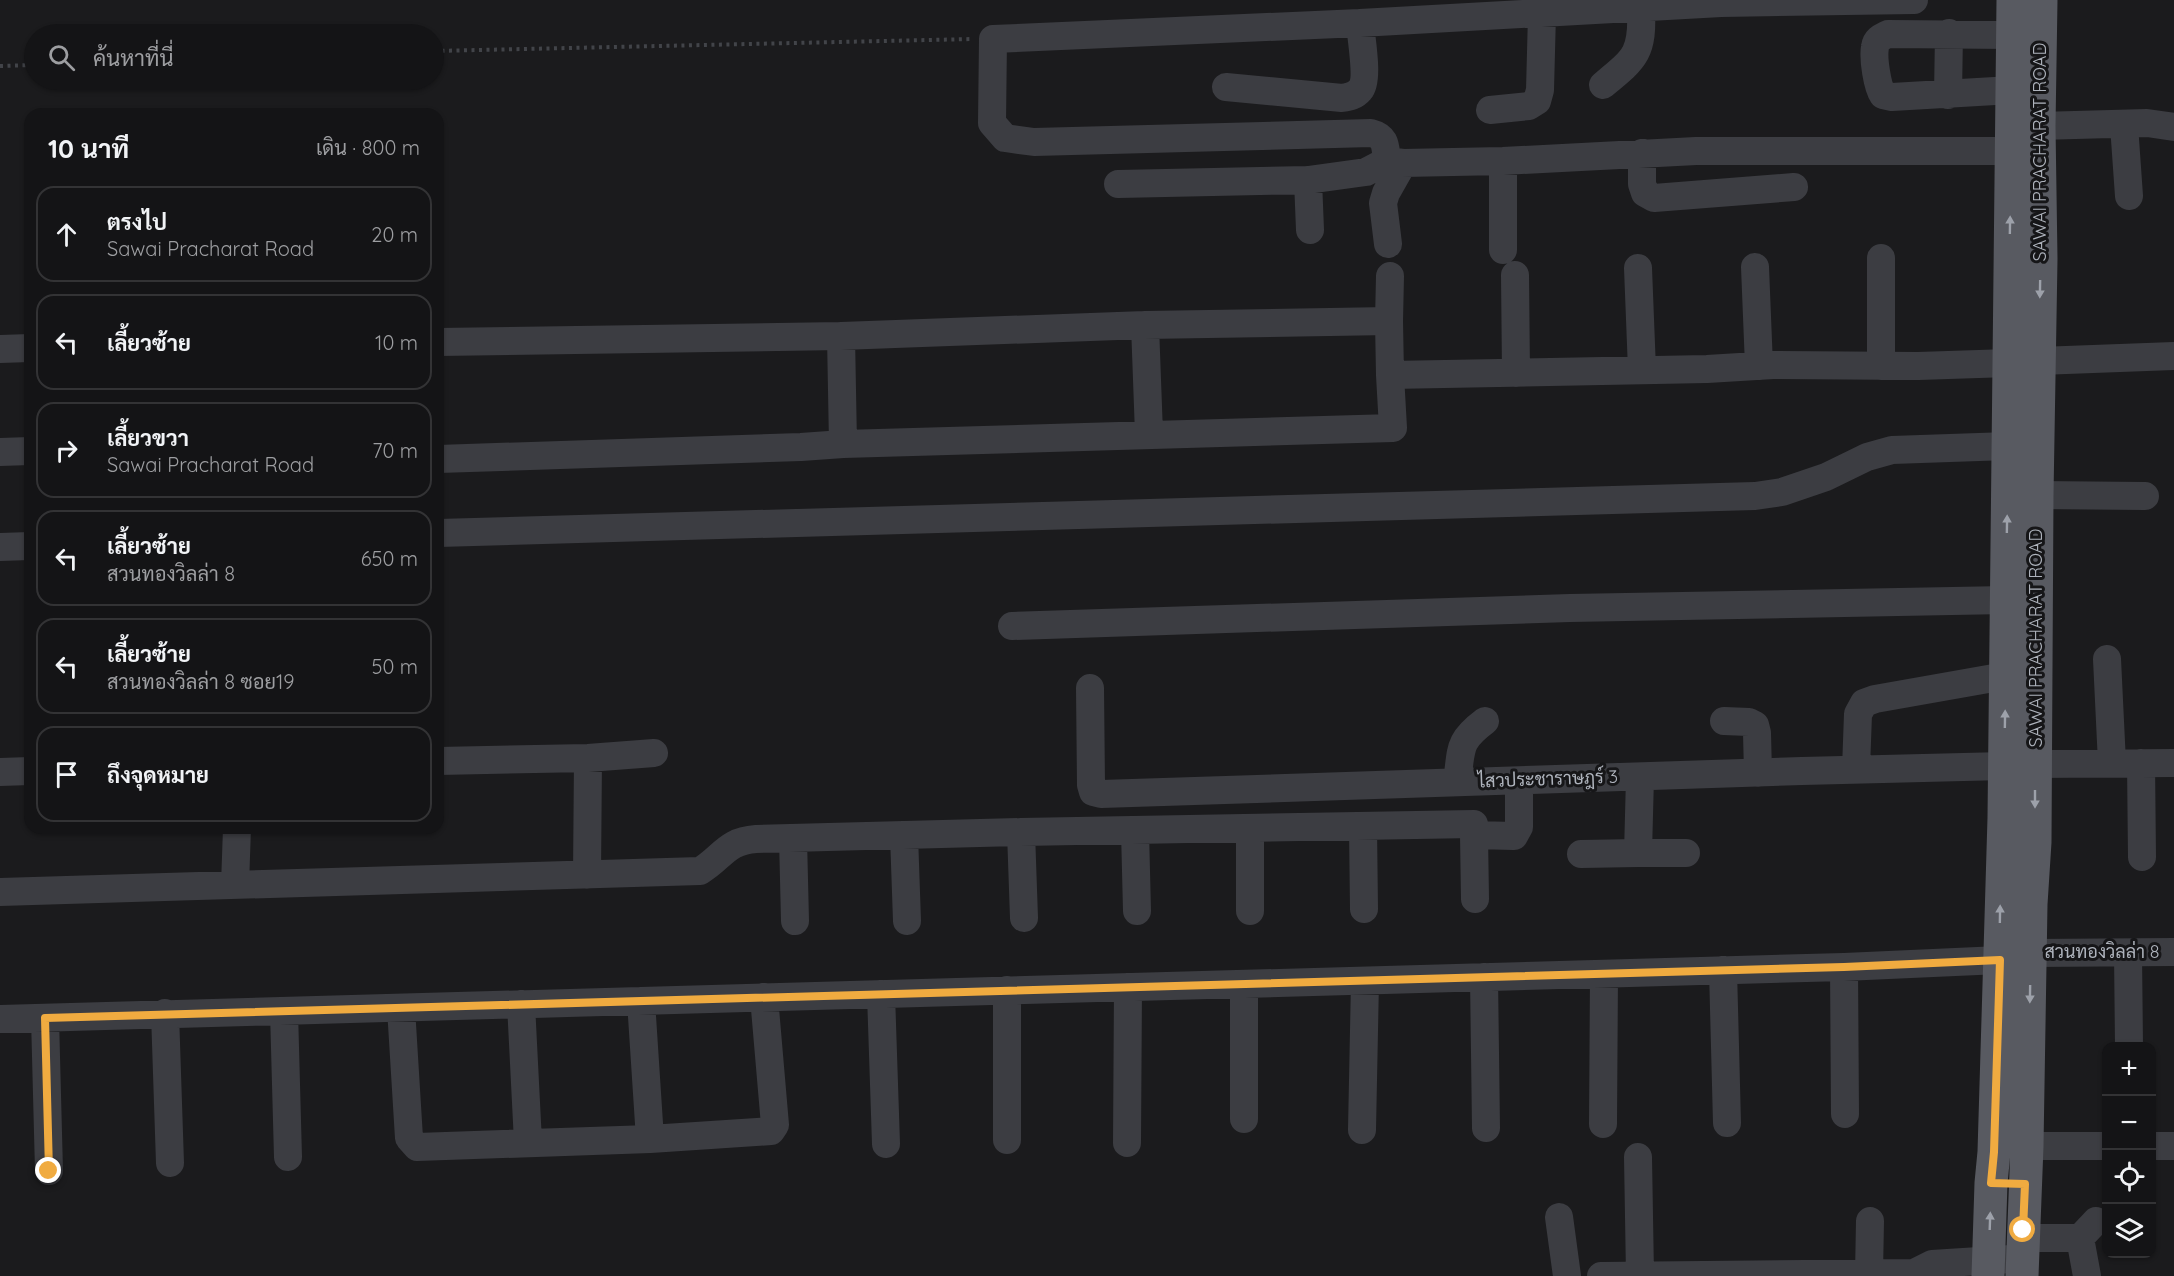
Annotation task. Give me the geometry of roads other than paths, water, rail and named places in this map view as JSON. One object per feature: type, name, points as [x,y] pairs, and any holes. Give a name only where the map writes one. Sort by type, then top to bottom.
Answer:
[{"type":"main road","name":"SAWAI PRACHARAT ROAD","points":[[2013,0],[2011,151],[2024,362],[2039,454],[2020,765]]},
{"type":"main road","name":"SAWAI PRACHARAT ROAD","points":[[1988,1268],[1991,1183],[2015,956],[2035,842],[2005,676],[2008,446],[2041,259],[2039,126],[2041,0]]},
{"type":"main road","name":"SAWAI PRACHARAT ROAD","points":[[2015,956],[2027,1146],[2022,1258]]},
{"type":"main road","points":[[1991,1183],[2025,1184]]},
{"type":"street","points":[[1388,244],[1383,203],[1395,162],[1379,135],[1371,133],[1034,142],[1005,138],[992,123],[993,39],[1360,23],[1504,8],[1641,8],[1721,2],[1914,0]]},
{"type":"street","points":[[1604,85],[1631,62],[1639,49],[1642,27],[1641,8]]},
{"type":"street","points":[[1490,110],[1528,106],[1537,101],[1556,9]]},
{"type":"street","points":[[1226,87],[1342,98],[1352,96],[1361,89],[1364,78],[1360,23]]},
{"type":"street","points":[[1948,95],[1949,33]]},
{"type":"street","points":[[2012,35],[1888,34],[1878,39],[1874,46],[1878,88],[1882,95],[1892,97],[1948,95],[2012,90]]},
{"type":"street","points":[[2039,126],[2147,123],[2174,127]]},
{"type":"street","points":[[2124,125],[2129,196]]},
{"type":"street","points":[[1118,184],[1308,180],[1366,172],[1395,162],[1503,161],[1696,151],[2011,151]]},
{"type":"street","points":[[1642,153],[1642,184],[1645,193],[1654,198],[1794,187]]},
{"type":"street","points":[[1503,161],[1516,373]]},
{"type":"street","points":[[1308,180],[1310,230]]},
{"type":"street","points":[[1881,258],[1881,366]]},
{"type":"street","points":[[1755,267],[1759,366]]},
{"type":"street","points":[[1638,268],[1642,370]]},
{"type":"street","points":[[444,459],[1149,434],[1393,428],[1390,375],[1390,276]]},
{"type":"street","points":[[444,342],[841,336],[1145,325],[1389,321]]},
{"type":"street","points":[[1145,325],[1149,434]]},
{"type":"street","points":[[841,336],[843,444]]},
{"type":"street","points":[[0,349],[24,348]]},
{"type":"street","points":[[1390,375],[1759,366],[1881,366],[2174,356]]},
{"type":"street","points":[[444,533],[719,522],[1489,506],[1755,496],[1782,492],[1815,481],[1867,458],[1892,450],[2008,446]]},
{"type":"street","points":[[0,452],[24,451]]},
{"type":"street","points":[[2037,495],[2145,496]]},
{"type":"street","points":[[0,547],[24,546]]},
{"type":"street","points":[[1012,626],[1570,608],[2006,600]]},
{"type":"street","points":[[2107,659],[2112,764]]},
{"type":"street","points":[[1856,770],[1858,714],[1864,703],[1875,699],[2005,676]]},
{"type":"street","name":"ไสวประชาราษฎร์ 3","points":[[1090,688],[1093,792],[1112,794],[1457,781],[2020,765],[2174,763]]},
{"type":"street","points":[[1457,781],[1463,742],[1485,721]]},
{"type":"street","points":[[1724,721],[1749,722],[1755,725],[1758,773]]},
{"type":"street","points":[[444,761],[588,758],[654,753]]},
{"type":"street","points":[[587,875],[588,758]]},
{"type":"street","points":[[2141,763],[2142,857]]},
{"type":"street","points":[[0,772],[24,771]]},
{"type":"street","points":[[1638,853],[1640,777]]},
{"type":"street","points":[[1474,835],[1514,836],[1520,827],[1519,781]]},
{"type":"street","points":[[0,892],[700,871],[712,864],[727,848],[742,840],[1021,832],[1474,824],[1475,899]]},
{"type":"street","points":[[1363,827],[1364,909]]},
{"type":"street","points":[[1250,828],[1250,912]]},
{"type":"street","points":[[1135,831],[1137,911]]},
{"type":"street","points":[[1021,832],[1024,918]]},
{"type":"street","points":[[236,885],[237,834]]},
{"type":"street","points":[[904,835],[907,921]]},
{"type":"street","points":[[793,838],[795,921]]},
{"type":"street","points":[[1581,854],[1686,853]]},
{"type":"street","name":"สวนทองวิลล่า 8","points":[[0,1019],[1844,967],[2015,956],[2174,952]]},
{"type":"street","points":[[2128,953],[2129,1042]]},
{"type":"street","points":[[1844,967],[1845,1114]]},
{"type":"street","points":[[1723,970],[1727,1123]]},
{"type":"street","points":[[1603,1124],[1604,974]]},
{"type":"street","points":[[1484,977],[1486,1128]]},
{"type":"street","points":[[1362,1130],[1365,981]]},
{"type":"street","points":[[1244,984],[1244,1119]]},
{"type":"street","points":[[1127,1143],[1128,987]]},
{"type":"street","points":[[1007,990],[1007,1140]]},
{"type":"street","points":[[881,994],[886,1144]]},
{"type":"street","points":[[401,1008],[409,1138],[417,1148],[650,1139],[771,1131],[775,1125],[764,998]]},
{"type":"street","points":[[641,1001],[650,1139]]},
{"type":"street","points":[[521,1004],[528,1142]]},
{"type":"street","points":[[284,1011],[288,1157]]},
{"type":"street","points":[[165,1013],[170,1163]]},
{"type":"street","points":[[45,1018],[49,1171]]},
{"type":"street","points":[[2027,1146],[2102,1146]]},
{"type":"street","points":[[2156,1146],[2174,1146]]},
{"type":"street","points":[[1638,1157],[1640,1275]]},
{"type":"street","points":[[1559,1216],[1567,1276]]},
{"type":"street","points":[[1869,1274],[1870,1221]]},
{"type":"street","points":[[1601,1276],[1919,1274],[1932,1264],[1988,1268],[2022,1258],[2088,1230],[2087,1276]]}]
